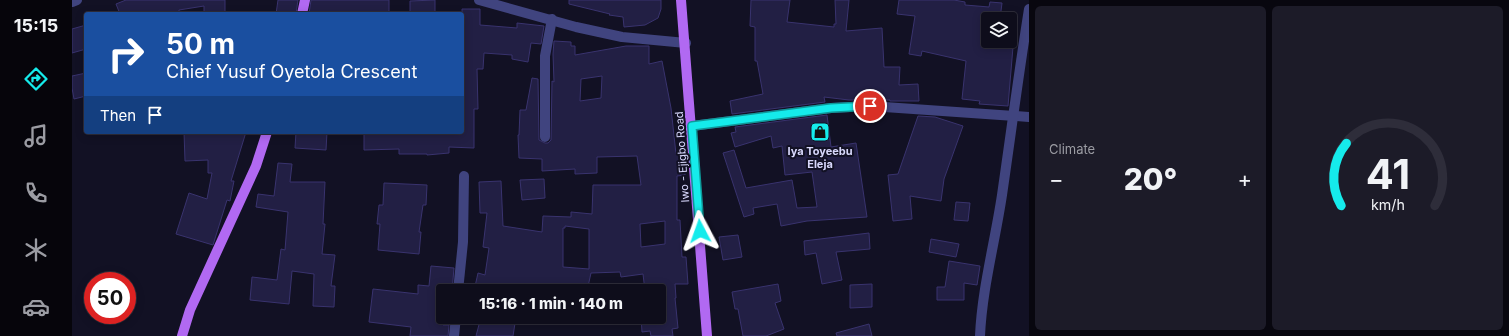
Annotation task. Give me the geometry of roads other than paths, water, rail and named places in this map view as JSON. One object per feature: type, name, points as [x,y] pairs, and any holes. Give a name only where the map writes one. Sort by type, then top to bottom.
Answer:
[{"type":"main road","points":[[302,12],[305,0]]},
{"type":"main road","name":"Iwo - Ejigbo Road","points":[[681,0],[686,43],[707,336]]},
{"type":"main road","points":[[182,336],[190,310],[256,166],[266,134]]},
{"type":"street","points":[[72,2],[77,0]]},
{"type":"street","points":[[479,0],[508,3],[576,27],[622,37],[686,43]]},
{"type":"street","points":[[980,336],[981,313],[1002,196],[1012,116],[1029,9]]},
{"type":"street","points":[[545,137],[545,56],[552,19]]},
{"type":"street","points":[[692,126],[831,108],[870,106],[1029,117]]},
{"type":"street","points":[[459,284],[463,242],[464,176]]},
{"type":"street","points":[[454,336],[455,324]]},
{"type":"place","name":"Iya Toyeebu Eleja","points":[[820,132]]}]
